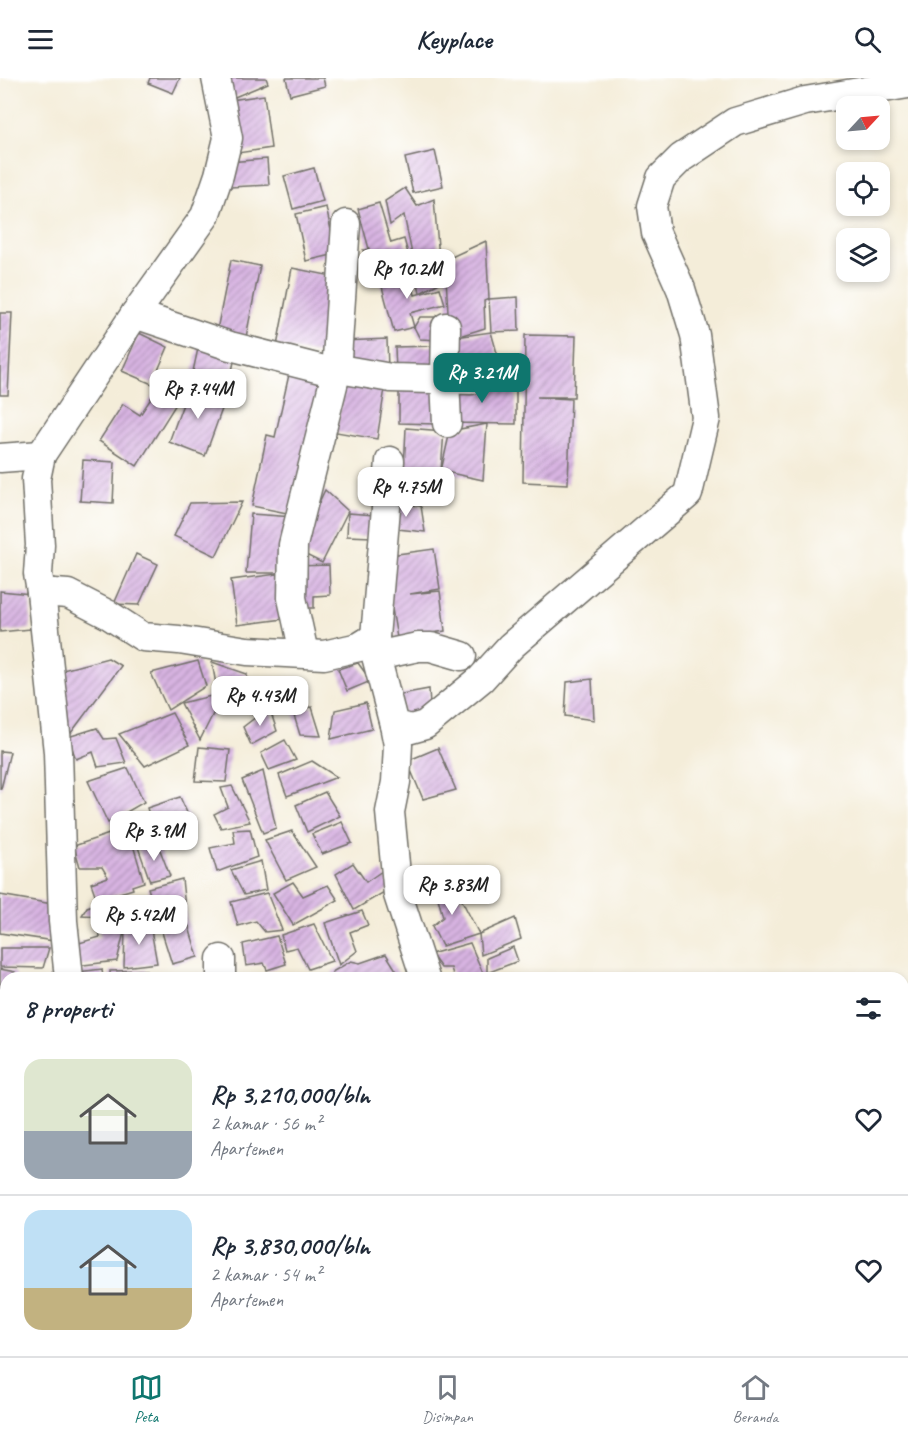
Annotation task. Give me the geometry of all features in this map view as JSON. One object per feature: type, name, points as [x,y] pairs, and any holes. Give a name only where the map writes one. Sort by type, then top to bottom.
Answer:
[{"type":"street","points":[[68,972],[63,921],[57,752],[38,574],[40,545],[36,479],[41,455],[204,216],[219,175],[228,138],[216,78]]},
{"type":"street","points":[[394,725],[411,729],[425,725],[481,679],[511,646],[688,494],[706,418],[695,335],[681,289],[656,233],[652,206],[661,178],[681,158],[735,122],[805,101],[908,84]]},
{"type":"street","points":[[304,653],[292,598],[294,545],[336,374],[346,224]]},
{"type":"street","points":[[135,314],[230,346],[336,374],[345,370],[391,378],[458,380]]},
{"type":"street","points":[[446,327],[458,380],[447,423]]},
{"type":"street","points":[[0,458],[41,455]]},
{"type":"street","points":[[390,461],[376,647],[398,745],[396,782],[390,812],[398,895],[423,972]]},
{"type":"street","points":[[41,592],[68,594],[108,615],[143,638],[179,640],[247,651],[324,655],[359,647],[431,647],[462,656]]},
{"type":"building","points":[[150,78],[180,78],[173,93],[148,83]]},
{"type":"building","points":[[221,78],[266,78],[268,83],[230,99]]},
{"type":"building","points":[[286,78],[323,78],[325,86],[290,95]]},
{"type":"building","points":[[264,95],[271,148],[238,153],[231,100]]},
{"type":"building","points":[[435,151],[443,186],[413,193],[405,158]]},
{"type":"building","points":[[267,159],[269,185],[230,187],[228,162]]},
{"type":"building","points":[[314,168],[323,201],[293,209],[284,176]]},
{"type":"building","points":[[405,188],[417,206],[434,199],[441,282],[420,293],[404,215],[390,225],[385,201]]},
{"type":"building","points":[[379,203],[391,243],[404,239],[412,268],[372,280],[363,250],[369,249],[358,209]]},
{"type":"building","points":[[326,207],[336,254],[306,261],[296,214]]},
{"type":"building","points":[[486,241],[489,299],[484,301],[485,328],[456,337],[448,312],[445,260]]},
{"type":"building","points":[[231,260],[260,266],[246,337],[217,330]]},
{"type":"building","points":[[292,268],[337,277],[323,355],[277,346]]},
{"type":"building","points":[[409,271],[415,295],[440,288],[445,304],[410,313],[414,327],[394,332],[380,279]]},
{"type":"building","points":[[518,297],[519,331],[491,332],[489,299]]},
{"type":"building","points":[[0,313],[12,313],[8,395],[0,395]]},
{"type":"building","points":[[420,317],[441,317],[440,340],[420,339],[414,327]]},
{"type":"building","points":[[491,332],[503,374],[451,372],[456,337]]},
{"type":"building","points":[[139,333],[168,347],[152,384],[122,371]]},
{"type":"building","points":[[525,335],[576,336],[574,397],[537,397],[571,399],[568,484],[523,482]]},
{"type":"building","points":[[387,339],[388,369],[345,370],[344,341]]},
{"type":"building","points":[[199,344],[236,353],[227,393],[190,385]]},
{"type":"building","points":[[436,346],[437,370],[396,371],[395,347]]},
{"type":"building","points":[[290,370],[326,378],[297,515],[252,506],[267,435],[275,437]]},
{"type":"building","points":[[345,376],[386,382],[377,439],[336,432]]},
{"type":"building","points":[[447,384],[516,385],[516,424],[447,423]]},
{"type":"building","points":[[190,385],[226,398],[205,456],[169,442]]},
{"type":"building","points":[[399,385],[437,385],[436,424],[399,423]]},
{"type":"building","points":[[156,391],[176,404],[137,466],[99,441],[123,404],[140,415]]},
{"type":"building","points":[[487,424],[483,480],[441,471],[450,431]]},
{"type":"building","points":[[406,428],[444,431],[441,471],[404,469]]},
{"type":"building","points":[[83,460],[115,462],[113,503],[80,501]]},
{"type":"building","points":[[325,490],[348,511],[322,563],[296,550]]},
{"type":"building","points":[[242,502],[216,556],[174,536],[190,503]]},
{"type":"building","points":[[390,503],[421,506],[425,532],[388,528]]},
{"type":"building","points":[[348,513],[374,515],[372,537],[347,536]]},
{"type":"building","points":[[251,514],[294,517],[285,573],[246,573]]},
{"type":"building","points":[[434,549],[440,589],[410,594],[440,591],[445,631],[397,638],[383,556]]},
{"type":"building","points":[[136,554],[158,564],[139,605],[114,604]]},
{"type":"building","points":[[329,565],[330,595],[314,596],[314,608],[298,608],[296,566]]},
{"type":"building","points":[[285,573],[291,618],[237,625],[231,580]]},
{"type":"building","points":[[0,591],[31,594],[30,629],[0,632]]},
{"type":"building","points":[[108,658],[121,666],[68,737],[59,671]]},
{"type":"building","points":[[198,661],[206,686],[168,710],[151,673]]},
{"type":"building","points":[[212,662],[247,674],[248,710],[218,696]]},
{"type":"building","points":[[358,663],[371,681],[347,691],[338,669]]},
{"type":"building","points":[[592,679],[594,720],[565,716],[567,682]]},
{"type":"building","points":[[429,689],[431,720],[405,728],[401,694]]},
{"type":"building","points":[[211,696],[216,708],[200,740],[181,703]]},
{"type":"building","points":[[366,703],[372,729],[331,739],[335,710]]},
{"type":"building","points":[[269,707],[277,731],[251,745],[243,727]]},
{"type":"building","points":[[312,707],[321,736],[300,735],[292,709]]},
{"type":"building","points":[[172,713],[189,745],[145,766],[119,734]]},
{"type":"building","points":[[97,728],[104,739],[116,738],[126,763],[98,767],[93,752],[76,759],[68,737]]},
{"type":"building","points":[[285,740],[296,760],[269,770],[261,753]]},
{"type":"building","points":[[199,747],[230,750],[226,782],[195,781]]},
{"type":"building","points":[[438,748],[456,790],[423,799],[407,761]]},
{"type":"building","points":[[0,751],[10,752],[1,789],[0,789]]},
{"type":"building","points":[[312,761],[337,777],[287,796],[279,775]]},
{"type":"building","points":[[128,768],[144,802],[108,823],[88,781]]},
{"type":"building","points":[[263,771],[276,828],[263,833],[242,780]]},
{"type":"building","points":[[232,786],[250,822],[221,828],[214,814],[228,807],[221,788]]},
{"type":"building","points":[[325,792],[340,816],[307,832],[296,805]]},
{"type":"building","points":[[180,797],[193,826],[157,842],[147,808]]},
{"type":"building","points":[[140,814],[150,844],[133,845],[144,882],[132,886],[133,889],[97,900],[91,883],[108,877],[102,867],[80,867],[74,846],[115,832],[111,821]]},
{"type":"building","points":[[342,822],[352,843],[322,854],[312,834]]},
{"type":"building","points":[[250,829],[257,857],[217,872],[210,848],[235,843],[233,830]]},
{"type":"building","points":[[292,831],[316,867],[286,880],[265,840]]},
{"type":"building","points":[[157,842],[170,876],[150,881],[138,847]]},
{"type":"building","points":[[261,861],[266,890],[244,895],[231,870]]},
{"type":"building","points":[[353,863],[366,882],[382,871],[391,888],[354,910],[336,874]]},
{"type":"building","points":[[182,879],[186,917],[198,957],[172,964],[148,888]]},
{"type":"building","points":[[451,879],[479,934],[442,946],[432,926],[443,917],[434,883]]},
{"type":"building","points":[[293,882],[303,896],[328,885],[338,900],[293,925],[273,893]]},
{"type":"building","points":[[267,893],[282,930],[265,932],[256,921],[238,926],[231,902]]},
{"type":"building","points":[[0,895],[52,904],[54,941],[0,933]]},
{"type":"building","points":[[119,897],[126,924],[117,961],[75,966],[69,946],[100,937],[98,916],[82,915],[87,907]]},
{"type":"building","points":[[362,911],[368,925],[350,932],[357,951],[339,965],[325,923]]},
{"type":"building","points":[[515,918],[521,939],[481,955],[479,934]]},
{"type":"building","points":[[150,924],[157,963],[124,967],[125,928]]},
{"type":"building","points":[[314,924],[332,961],[308,969],[297,947],[285,950],[281,935]]},
{"type":"building","points":[[277,936],[286,964],[267,970],[264,963],[246,966],[243,944]]},
{"type":"building","points":[[470,943],[482,972],[452,972],[451,968],[441,968],[431,954]]},
{"type":"building","points":[[513,947],[518,961],[487,972],[487,958]]},
{"type":"building","points":[[0,948],[49,948],[43,968],[0,967]]},
{"type":"building","points":[[386,954],[397,972],[332,972],[351,961],[360,963]]},
{"type":"building","points":[[102,969],[102,972],[78,972]]},
{"type":"building","points":[[146,970],[146,972],[110,972]]}]
